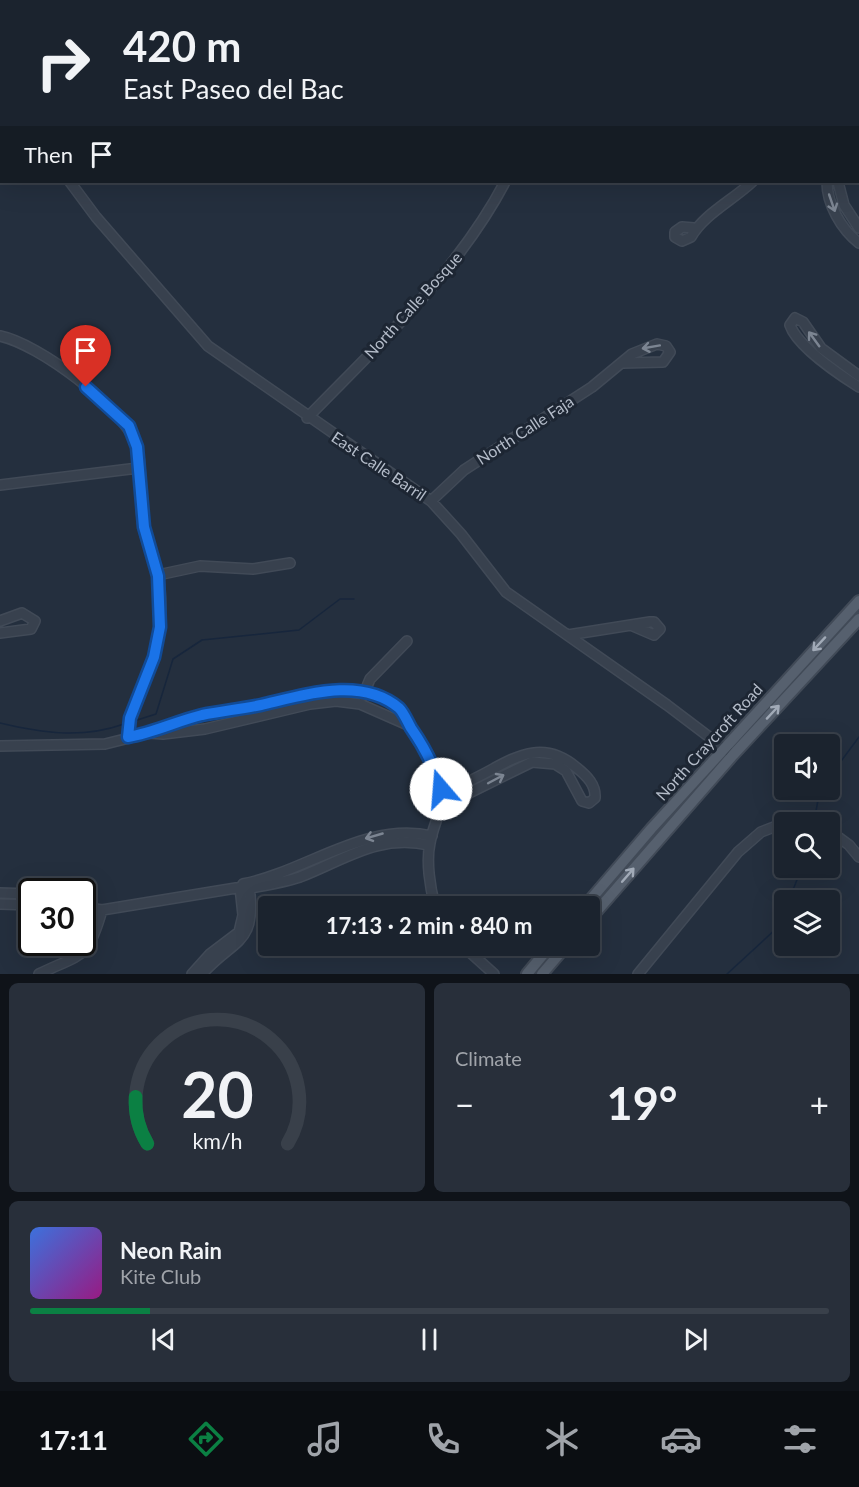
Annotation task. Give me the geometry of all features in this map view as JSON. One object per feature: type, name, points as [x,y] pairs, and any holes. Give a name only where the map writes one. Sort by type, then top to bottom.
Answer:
[{"type":"main road","name":"North Craycroft Road","points":[[594,896],[724,747],[859,601]]},
{"type":"main road","name":"North Craycroft Road","points":[[600,908],[733,755],[859,619]]},
{"type":"main road","points":[[527,974],[542,956]]},
{"type":"main road","points":[[542,974],[558,956]]},
{"type":"street","name":"East Calle Barril","points":[[71,183],[96,217],[208,346],[308,418],[431,501],[461,534],[507,592],[733,755]]},
{"type":"street","name":"North Calle Bosque","points":[[308,418],[441,276],[472,236],[504,183]]},
{"type":"street","points":[[694,228],[751,183]]},
{"type":"street","points":[[827,183],[834,210],[859,243]]},
{"type":"street","points":[[838,183],[844,205],[859,228]]},
{"type":"street","points":[[842,223],[851,218]]},
{"type":"street","points":[[859,376],[821,348],[803,322],[795,318],[792,320],[790,325],[797,339],[828,366],[859,387]]},
{"type":"street","points":[[0,336],[9,338],[58,364],[100,398],[129,426],[137,447],[144,527],[158,576],[160,627],[154,657],[130,718],[128,737]]},
{"type":"street","name":"North Calle Faja","points":[[431,501],[464,470],[496,447],[592,387],[623,363]]},
{"type":"street","points":[[0,485],[138,468]]},
{"type":"street","points":[[158,576],[200,566],[253,569],[290,563]]},
{"type":"street","points":[[0,621],[22,613],[35,621],[31,629],[0,633]]},
{"type":"street","points":[[568,635],[633,626]]},
{"type":"street","points":[[360,704],[370,679],[407,641]]},
{"type":"street","points":[[0,747],[105,744],[202,716],[307,694],[339,690],[364,692],[385,699],[401,710],[426,749],[441,789],[442,800],[430,841],[432,896]]},
{"type":"street","points":[[149,733],[163,735],[205,729],[310,704],[336,701],[360,704],[410,726]]},
{"type":"street","points":[[441,789],[455,788],[471,782],[525,753],[540,752],[572,764],[592,784],[596,792],[595,798],[589,803],[582,801],[566,771],[555,764],[532,762],[467,794],[442,800]]},
{"type":"street","points":[[638,974],[738,852],[761,832],[774,827]]},
{"type":"street","points":[[96,909],[243,887],[335,856],[388,832],[411,831],[430,841]]},
{"type":"street","points":[[840,838],[859,857]]},
{"type":"street","points":[[192,974],[210,954],[239,932],[243,915],[243,887]]},
{"type":"street","points":[[202,974],[213,962],[244,939],[250,916],[243,887]]},
{"type":"street","points":[[0,893],[18,894]]},
{"type":"street","points":[[0,904],[18,904]]},
{"type":"street","points":[[39,974],[84,953],[93,940],[102,910]]},
{"type":"street","points":[[474,956],[494,974]]},
{"type":"waterway","points":[[134,721],[156,714],[173,659],[202,640],[299,630],[340,599],[354,599]]},
{"type":"waterway","points":[[0,723],[62,733],[93,732],[124,724]]},
{"type":"waterway","points":[[840,763],[859,737]]},
{"type":"waterway","points":[[816,812],[818,800]]},
{"type":"waterway","points":[[793,890],[798,878]]},
{"type":"waterway","points":[[727,974],[774,931]]},
{"type":"route","points":[[86,387],[129,426],[137,447],[144,527],[158,576],[160,627],[148,676],[130,718],[128,737],[149,733],[163,726],[202,716],[307,694],[339,690],[364,692],[385,699],[401,710],[426,749],[441,789]]}]
